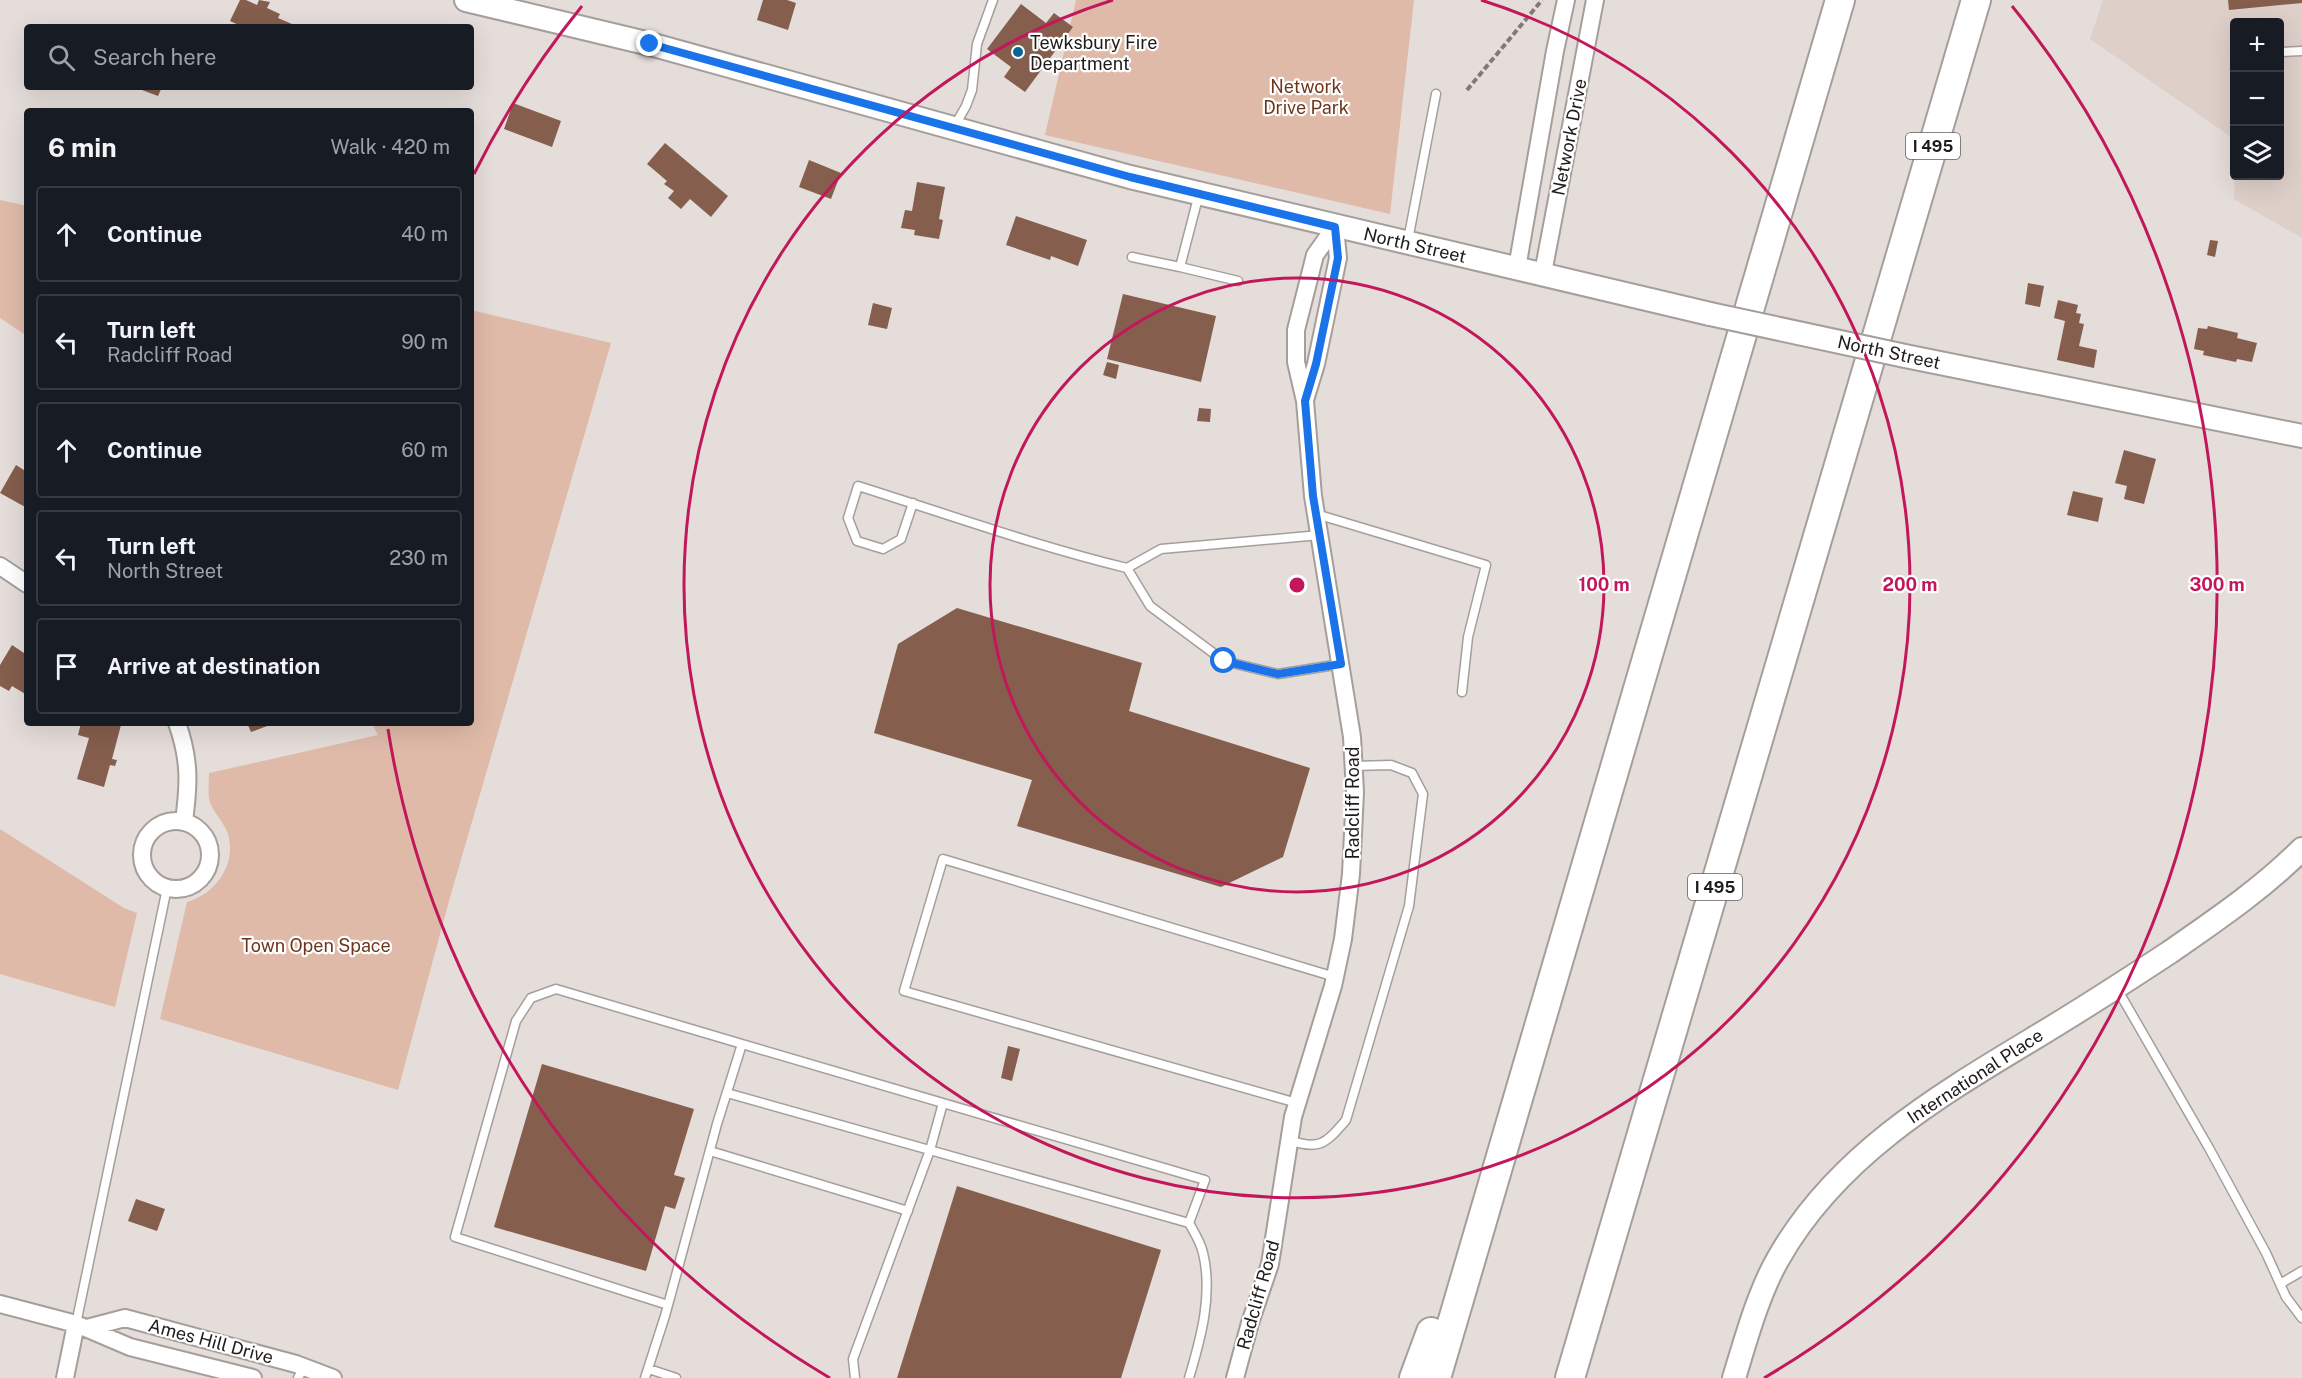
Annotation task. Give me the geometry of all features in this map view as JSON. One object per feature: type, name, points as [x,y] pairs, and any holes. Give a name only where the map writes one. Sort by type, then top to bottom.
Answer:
[{"type":"highway","points":[[1436,1378],[1840,0]]},
{"type":"highway","name":"I 495","points":[[1570,1378],[1976,0]]},
{"type":"highway","points":[[1414,1378],[1518,1096]]},
{"type":"main road","name":"North Street","points":[[466,0],[650,44],[1130,177],[1335,227],[1543,273],[1710,314],[2302,436]]},
{"type":"main road","name":"International Place","points":[[1734,1378],[1755,1315],[1777,1260],[1809,1212],[1843,1173],[1894,1128],[1952,1087],[2116,987],[2229,912],[2276,875],[2302,849]]},
{"type":"street","name":"Network Drive","points":[[1516,268],[1566,0]]},
{"type":"street","name":"Network Drive","points":[[1543,273],[1595,0]]},
{"type":"street","points":[[1305,401],[1316,364],[1338,258],[1335,227]]},
{"type":"street","name":"Radcliff Road","points":[[1235,1378],[1250,1323],[1270,1264],[1289,1140],[1297,1103],[1335,977],[1343,939],[1351,874],[1355,792],[1352,737],[1316,514],[1305,401],[1296,362],[1296,330],[1315,255],[1335,227]]},
{"type":"street","points":[[0,566],[24,582]]},
{"type":"street","points":[[178,726],[189,769],[184,821]]},
{"type":"street","points":[[184,821],[194,825],[202,832],[210,852],[209,863],[205,873],[198,881],[178,889],[167,888],[148,875],[143,864],[144,841],[160,824],[184,821]]},
{"type":"street","name":"Ames Hill Drive","points":[[0,1304],[82,1326],[130,1347],[253,1378]]},
{"type":"street","name":"Ames Hill Drive","points":[[82,1326],[125,1318],[301,1372],[333,1378]]},
{"type":"street","points":[[65,1378],[82,1326]]},
{"type":"lane","points":[[953,129],[972,90],[977,44],[993,0]]},
{"type":"lane","points":[[2284,52],[2302,51]]},
{"type":"lane","points":[[1408,244],[1436,94]]},
{"type":"lane","points":[[1180,267],[1199,194]]},
{"type":"lane","points":[[1132,257],[1238,281]]},
{"type":"lane","points":[[913,503],[901,539],[883,549],[857,541],[848,518],[858,486],[913,503],[1091,559],[1127,568],[1161,549],[1320,536]]},
{"type":"lane","points":[[1316,514],[1486,565],[1468,637],[1462,692]]},
{"type":"lane","points":[[1127,568],[1150,606],[1224,661],[1278,674],[1341,664]]},
{"type":"lane","points":[[1289,1140],[1304,1145],[1327,1142],[1346,1120],[1410,906],[1423,794],[1412,773],[1391,765],[1353,766]]},
{"type":"lane","points":[[1297,1103],[904,991],[943,860],[1335,977]]},
{"type":"lane","points":[[82,1326],[167,888]]},
{"type":"lane","points":[[2116,987],[2209,1148],[2266,1253],[2286,1297],[2302,1318]]},
{"type":"lane","points":[[668,1305],[454,1237],[516,1020],[531,998],[556,989],[1205,1180],[1189,1223],[1203,1251],[1207,1287],[1200,1344],[1190,1378]]},
{"type":"lane","points":[[645,1378],[742,1044]]},
{"type":"lane","points":[[727,1093],[1189,1223]]},
{"type":"lane","points":[[855,1378],[853,1359],[930,1150],[943,1103]]},
{"type":"lane","points":[[710,1151],[908,1211]]},
{"type":"lane","points":[[2280,1284],[2302,1271]]},
{"type":"lane","points":[[649,1369],[676,1378]]},
{"type":"path","points":[[1467,90],[1542,0]]},
{"type":"shaded area","points":[[2103,0],[2302,0],[2302,238],[2234,199],[2235,180],[2284,180],[2284,18],[2230,18],[2230,136],[2090,39]]},
{"type":"green space","name":"Network Drive Park","points":[[1076,0],[1414,0],[1390,214],[1045,135]]},
{"type":"green space","points":[[0,200],[24,205],[24,334],[0,318]]},
{"type":"green space","name":"Town Open Space","points":[[474,311],[611,343],[449,901],[398,1090],[160,1019],[187,902],[215,885],[229,857],[228,834],[210,801],[209,773],[378,735],[374,726],[474,726]]},
{"type":"green space","points":[[0,829],[124,908],[137,913],[115,1007],[0,974]]},
{"type":"building","points":[[240,0],[257,5],[259,0],[270,2],[267,8],[280,14],[278,18],[292,24],[236,24],[230,21]]},
{"type":"building","points":[[763,0],[787,0],[796,3],[788,30],[757,20]]},
{"type":"building","points":[[2228,0],[2302,0],[2302,3],[2229,10]]},
{"type":"building","points":[[1021,4],[1046,23],[1054,13],[1073,27],[1025,92],[1004,77],[1011,67],[987,49]]},
{"type":"building","points":[[142,90],[161,90],[158,96]]},
{"type":"building","points":[[513,103],[561,121],[552,147],[504,129]]},
{"type":"building","points":[[665,143],[728,196],[711,217],[690,199],[681,209],[668,198],[674,191],[664,184],[667,181],[647,164]]},
{"type":"building","points":[[809,160],[841,173],[831,199],[799,187]]},
{"type":"building","points":[[917,182],[945,187],[939,219],[943,220],[939,239],[914,235],[915,230],[901,228],[905,210],[912,211]]},
{"type":"building","points":[[1016,216],[1087,240],[1078,266],[1051,256],[1050,260],[1006,245]]},
{"type":"building","points":[[2210,240],[2218,241],[2215,257],[2207,255]]},
{"type":"building","points":[[2028,283],[2044,286],[2040,307],[2025,304]]},
{"type":"building","points":[[1123,294],[1216,316],[1201,382],[1107,359]]},
{"type":"building","points":[[2058,300],[2078,305],[2076,313],[2081,314],[2079,323],[2084,324],[2079,346],[2097,350],[2094,368],[2057,360],[2065,321],[2054,318]]},
{"type":"building","points":[[873,303],[892,308],[887,329],[868,325]]},
{"type":"building","points":[[2208,326],[2238,333],[2237,338],[2257,343],[2252,362],[2237,359],[2236,362],[2203,355],[2204,351],[2194,349],[2198,328],[2207,329]]},
{"type":"building","points":[[1107,362],[1119,365],[1116,379],[1103,375]]},
{"type":"building","points":[[1199,408],[1211,409],[1210,422],[1197,421]]},
{"type":"building","points":[[2124,450],[2156,459],[2144,504],[2124,499],[2127,486],[2115,483]]},
{"type":"building","points":[[16,465],[24,470],[24,506],[0,493]]},
{"type":"building","points":[[2073,491],[2103,498],[2098,522],[2067,515]]},
{"type":"building","points":[[957,608],[1142,663],[1129,711],[1310,768],[1283,857],[1221,887],[1017,826],[1032,780],[874,733],[898,644]]},
{"type":"building","points":[[12,645],[24,653],[24,693],[12,686],[9,691],[0,686],[0,665]]},
{"type":"building","points":[[80,726],[121,726],[112,759],[117,760],[115,766],[110,765],[104,787],[77,779],[89,738],[78,735]]},
{"type":"building","points":[[248,726],[267,726],[251,732]]},
{"type":"building","points":[[1008,1046],[1020,1049],[1012,1081],[1001,1078]]},
{"type":"building","points":[[542,1064],[694,1109],[674,1175],[685,1178],[675,1209],[665,1206],[646,1271],[494,1227]]},
{"type":"building","points":[[957,1186],[1161,1250],[1121,1378],[897,1378]]},
{"type":"building","points":[[136,1199],[165,1209],[157,1231],[128,1221]]},
{"type":"place","name":"Tewksbury Fire Department","points":[[1018,52]]},
{"type":"route","points":[[650,44],[1130,177],[1335,227],[1338,258],[1316,364],[1305,401],[1313,496],[1341,664],[1278,674],[1224,661]]}]
